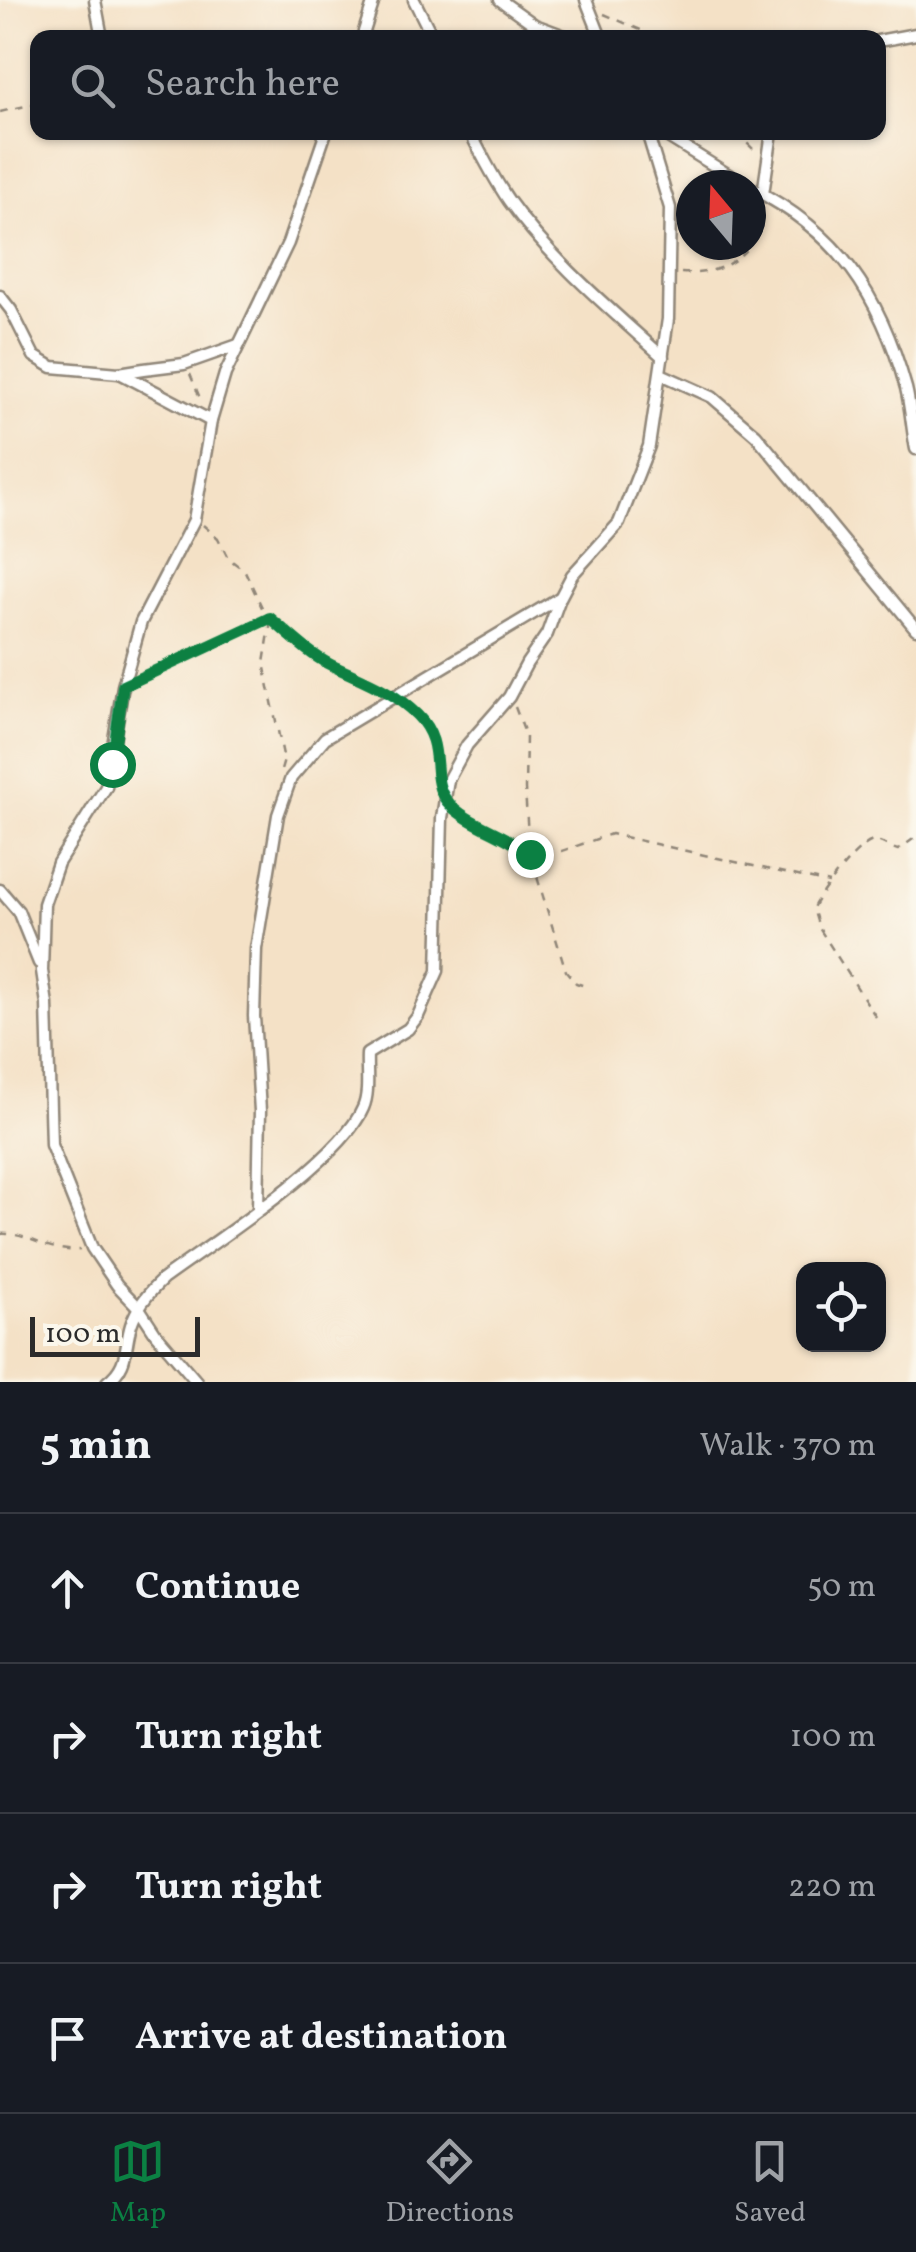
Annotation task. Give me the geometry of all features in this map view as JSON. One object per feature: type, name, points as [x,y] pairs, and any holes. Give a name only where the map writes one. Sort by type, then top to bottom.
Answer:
[{"type":"street","points":[[94,0],[100,30]]},
{"type":"street","points":[[365,30],[374,0]]},
{"type":"street","points":[[414,0],[429,30]]},
{"type":"street","points":[[500,0],[548,30]]},
{"type":"street","points":[[591,3],[599,30]]},
{"type":"street","points":[[886,40],[916,34]]},
{"type":"street","points":[[197,1382],[139,1308],[116,1286],[92,1248],[51,1145],[47,1004],[42,970],[44,904],[50,882],[106,787],[123,686],[141,622],[194,520],[208,420],[238,345],[288,243],[323,140]]},
{"type":"street","points":[[475,140],[529,226],[598,298],[663,357]]},
{"type":"street","points":[[107,1382],[124,1365],[131,1324],[146,1294],[318,1162],[356,1122],[365,1104],[367,1054],[400,1036],[418,1016],[438,971],[444,798],[448,780],[467,745],[509,697],[548,634],[560,598],[579,566],[611,534],[628,507],[649,446],[661,374],[670,271],[670,208],[649,140]]},
{"type":"street","points":[[673,140],[722,170]]},
{"type":"street","points":[[766,174],[771,140]]},
{"type":"street","points":[[766,196],[842,254],[866,289],[906,390],[916,449]]},
{"type":"street","points":[[0,296],[34,356],[52,367],[119,372],[184,364],[238,345]]},
{"type":"street","points":[[119,372],[208,420]]},
{"type":"street","points":[[661,374],[712,397],[756,435],[916,629]]},
{"type":"street","points":[[258,1209],[256,950],[284,793],[300,765],[325,738],[560,598]]},
{"type":"street","points":[[0,890],[18,911],[42,970]]},
{"type":"path","points":[[591,3],[614,20],[639,30]]},
{"type":"path","points":[[0,112],[30,105]]},
{"type":"path","points":[[745,140],[768,160]]},
{"type":"path","points":[[670,271],[688,274],[722,269],[737,260]]},
{"type":"path","points":[[184,364],[208,420]]},
{"type":"path","points":[[194,520],[210,529],[228,558],[245,572],[271,619],[328,664],[394,696],[420,719],[436,744],[439,774]]},
{"type":"path","points":[[123,686],[271,619]]},
{"type":"path","points":[[271,619],[264,662],[284,760],[280,776],[284,793]]},
{"type":"path","points":[[509,697],[526,736],[530,852],[566,972],[576,984],[588,987]]},
{"type":"path","points":[[444,798],[455,809],[530,852],[562,850],[611,834],[830,883]]},
{"type":"path","points":[[876,1018],[814,917],[815,902],[865,844],[877,841],[898,850],[916,837]]},
{"type":"path","points":[[0,1234],[11,1233],[51,1249],[92,1248]]},
{"type":"route","points":[[112,764],[123,686],[270,618],[328,664],[402,702],[420,719],[436,744],[444,798],[455,809],[530,854]]}]
